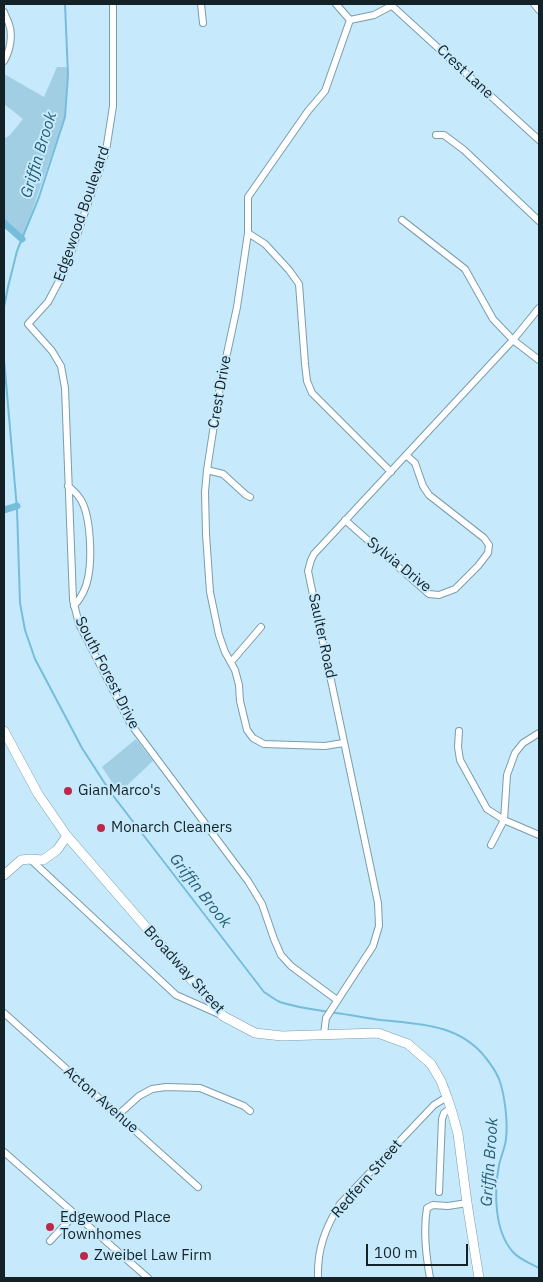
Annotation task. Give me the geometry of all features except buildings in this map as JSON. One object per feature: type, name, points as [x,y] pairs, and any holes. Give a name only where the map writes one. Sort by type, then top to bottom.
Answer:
[{"type":"street","name":"Edgewood Boulevard","points":[[28,324],[48,302],[66,270],[106,151],[113,106],[113,4]]},
{"type":"street","points":[[201,4],[203,23]]},
{"type":"street","points":[[336,4],[350,20],[374,15],[391,5]]},
{"type":"street","points":[[534,4],[539,10]]},
{"type":"street","name":"Crest Lane","points":[[391,5],[539,140]]},
{"type":"street","points":[[4,12],[10,26],[10,41],[4,61]]},
{"type":"street","name":"Crest Drive","points":[[343,743],[326,746],[264,744],[253,738],[247,730],[235,670],[219,636],[210,592],[205,492],[220,386],[237,307],[248,233],[248,197],[308,111],[325,91],[350,20]]},
{"type":"street","points":[[436,135],[444,135],[464,150],[539,221]]},
{"type":"street","points":[[402,220],[465,269],[493,319],[513,340],[539,360]]},
{"type":"street","points":[[248,233],[265,244],[299,284],[307,381],[312,393],[391,472]]},
{"type":"street","name":"Saulter Road","points":[[324,1034],[326,1018],[373,946],[379,926],[378,903],[308,571],[310,560],[513,340],[539,308]]},
{"type":"street","name":"South Forest Drive","points":[[28,324],[52,351],[61,366],[65,388],[73,600],[79,624],[130,723],[248,881],[262,904],[281,955],[291,966],[335,1003]]},
{"type":"street","name":"Sylvia Drive","points":[[345,520],[429,594],[440,595],[455,589],[478,566],[488,553],[490,545],[484,538],[429,495],[423,486],[415,463],[406,455]]},
{"type":"street","points":[[207,470],[223,474],[246,496],[250,497]]},
{"type":"street","name":"South Forest Drive","points":[[68,486],[81,500],[87,513],[89,524],[88,578],[81,598],[74,606]]},
{"type":"street","points":[[231,662],[261,627]]},
{"type":"street","name":"Broadway Street","points":[[4,731],[38,794],[67,836],[223,1016],[255,1033],[282,1036],[378,1033],[408,1044],[431,1064],[447,1097],[458,1134],[479,1278]]},
{"type":"street","points":[[459,731],[458,747],[460,760],[488,809],[504,820],[539,835]]},
{"type":"street","points":[[491,845],[504,820],[507,775],[515,753],[523,743],[539,733]]},
{"type":"street","points":[[4,875],[21,860],[42,860],[57,850],[67,836]]},
{"type":"street","points":[[30,859],[176,995],[223,1016]]},
{"type":"street","name":"Acton Avenue","points":[[4,1013],[198,1187]]},
{"type":"street","points":[[118,1115],[139,1096],[152,1089],[166,1086],[200,1088],[244,1106],[250,1111]]},
{"type":"street","name":"Redfern Street","points":[[318,1278],[318,1265],[323,1237],[330,1220],[340,1204],[434,1105],[447,1097]]},
{"type":"street","points":[[439,1192],[442,1119],[444,1113],[451,1108]]},
{"type":"street","points":[[4,1152],[148,1278]]},
{"type":"street","points":[[430,1278],[426,1246],[427,1208],[433,1205],[448,1206],[467,1203]]},
{"type":"street","points":[[50,1241],[75,1214]]},
{"type":"shaded area","points":[[57,67],[68,67],[65,117],[22,239],[4,223],[4,139],[10,135],[23,119],[4,104],[4,74],[44,97]]},
{"type":"shaded area","points":[[136,739],[153,761],[119,793],[102,767]]},
{"type":"waterway","name":"Griffin Brook","points":[[4,307],[17,251],[39,197],[65,117],[68,75],[65,4]]},
{"type":"waterway","points":[[4,223],[22,239]]},
{"type":"waterway","name":"Griffin Brook","points":[[4,359],[17,509],[20,603],[25,630],[35,659],[82,748],[111,793],[264,992],[280,1002],[301,1007],[438,1028],[463,1038],[475,1046],[485,1057],[499,1079],[506,1117],[507,1132],[496,1187],[499,1222],[502,1233],[513,1252],[539,1268]]},
{"type":"waterway","points":[[4,510],[17,506]]},
{"type":"place","name":"GianMarco's","points":[[68,791]]},
{"type":"place","name":"Monarch Cleaners","points":[[101,828]]},
{"type":"place","name":"Edgewood Place Townhomes","points":[[50,1227]]},
{"type":"place","name":"Zweibel Law Firm","points":[[84,1256]]}]
